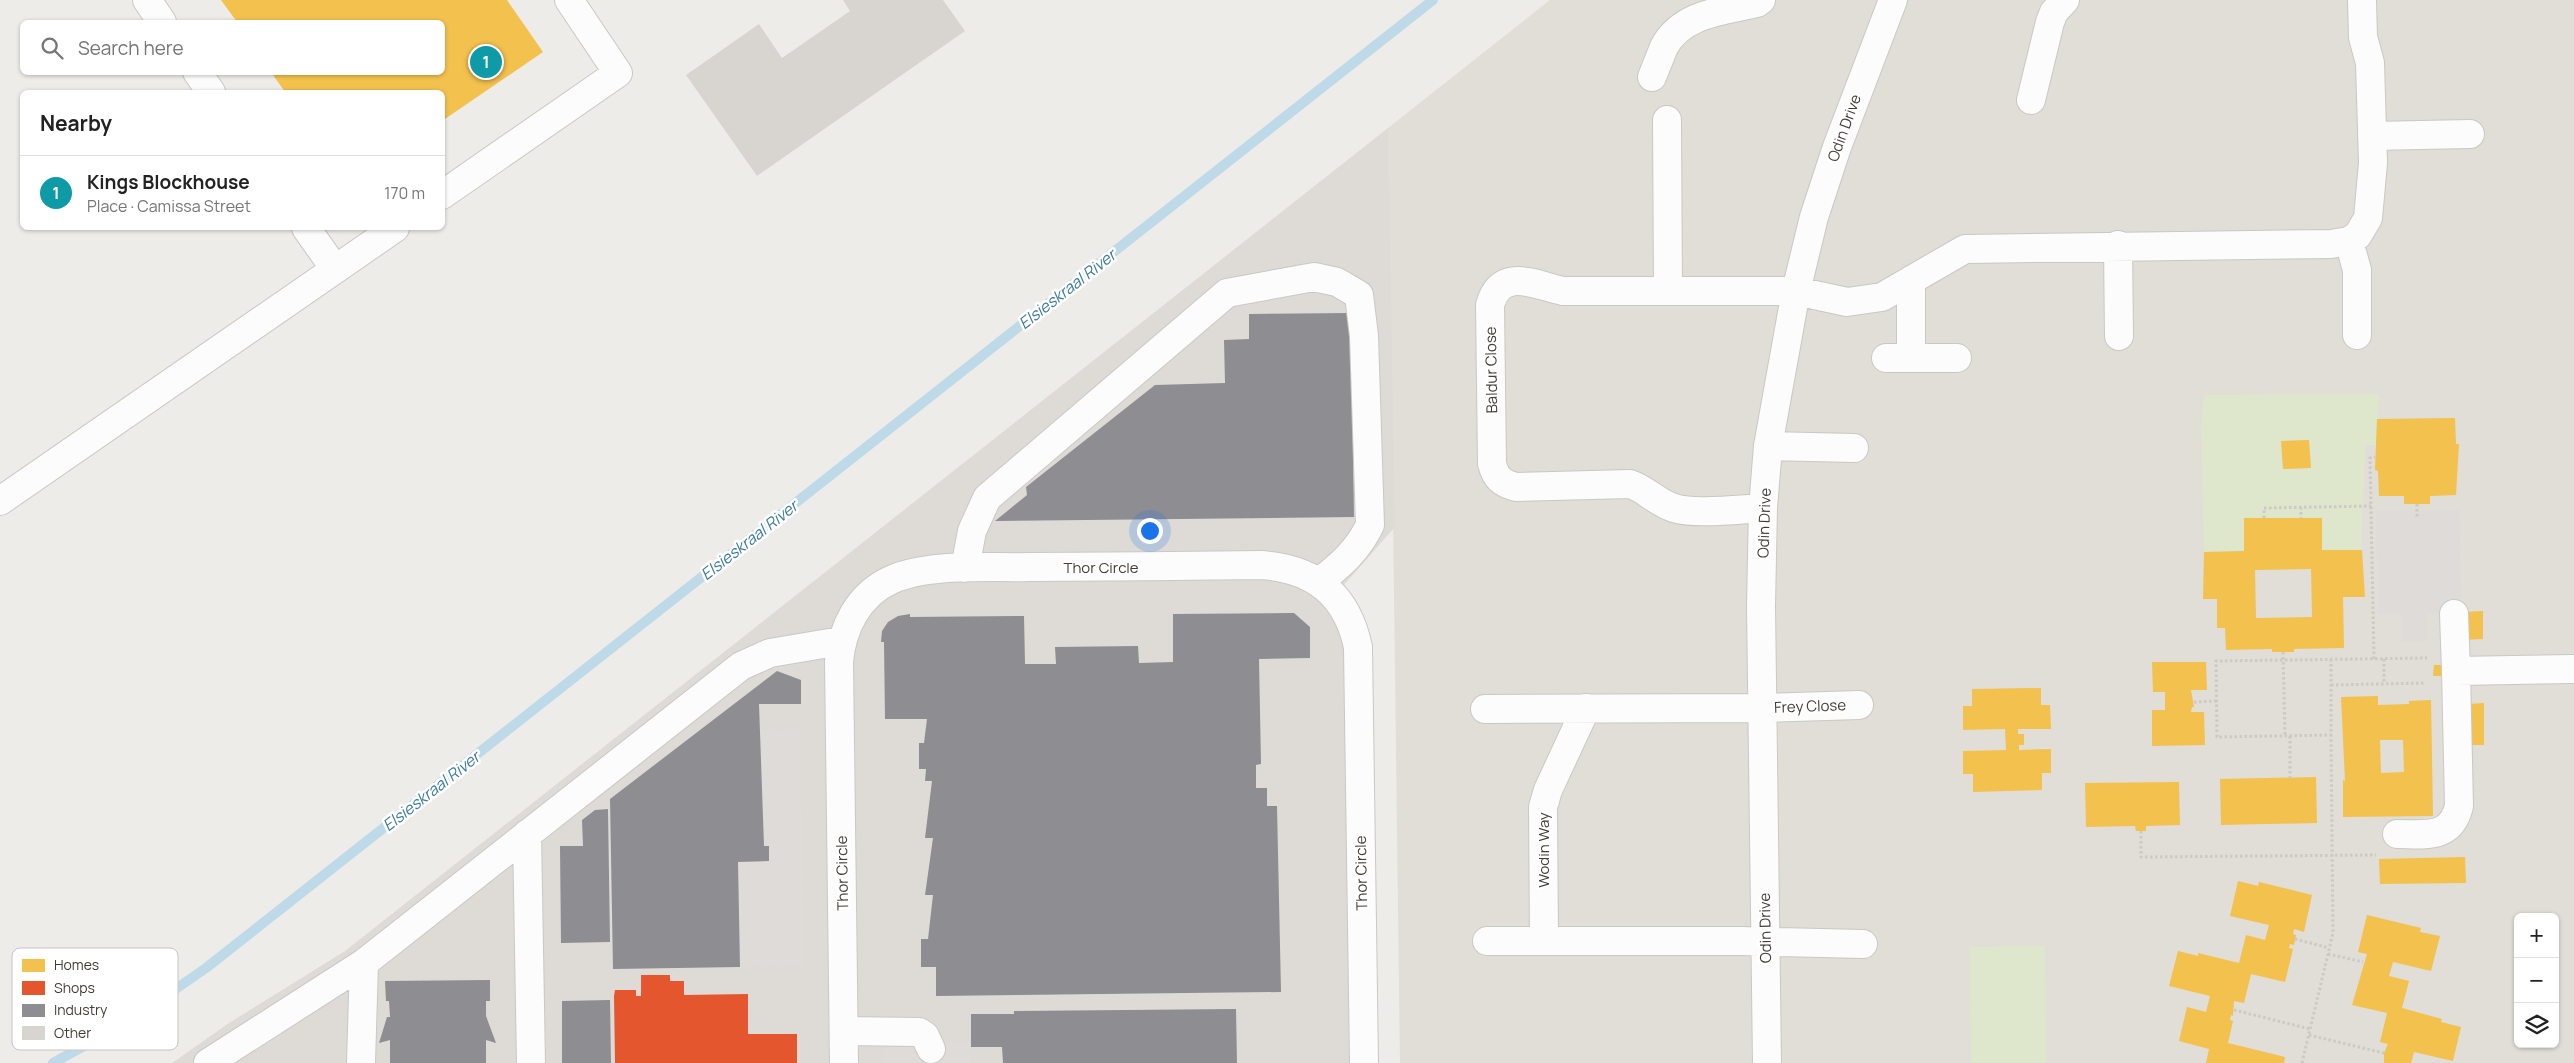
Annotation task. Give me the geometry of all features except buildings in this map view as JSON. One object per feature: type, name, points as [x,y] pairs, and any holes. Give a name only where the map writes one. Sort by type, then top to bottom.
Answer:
[{"type":"street","points":[[147,0],[161,20]]},
{"type":"street","points":[[445,193],[618,73],[569,0]]},
{"type":"street","points":[[1652,77],[1665,45],[1682,27],[1704,14],[1757,3],[1761,0]]},
{"type":"street","name":"Odin Drive","points":[[1767,1063],[1762,708],[1763,508],[1768,446],[1796,291],[1814,217],[1837,147],[1894,0]]},
{"type":"street","points":[[2031,100],[2050,22],[2054,12],[2065,0]]},
{"type":"street","points":[[2357,335],[2357,270],[2348,241],[2358,235],[2368,218],[2373,163],[2370,63],[2362,37],[2362,0]]},
{"type":"street","points":[[199,75],[210,90]]},
{"type":"street","points":[[1667,120],[1668,291]]},
{"type":"street","points":[[2372,136],[2470,134]]},
{"type":"street","points":[[307,230],[335,269]]},
{"type":"street","points":[[0,502],[393,230]]},
{"type":"street","name":"Baldur Close","points":[[1763,508],[1681,510],[1667,505],[1646,490],[1630,484],[1516,487],[1504,484],[1495,475],[1492,464],[1490,305],[1494,294],[1502,285],[1520,281],[1563,291],[1796,291],[1847,302],[1882,297],[1965,248],[2331,244],[2348,241]]},
{"type":"street","points":[[2118,246],[2119,336]]},
{"type":"street","points":[[965,568],[972,531],[986,498],[1227,293],[1314,277],[1337,282],[1358,295],[1364,336],[1370,525],[1360,545],[1341,566],[1319,582]]},
{"type":"street","points":[[1911,280],[1899,358],[1957,358]]},
{"type":"street","points":[[1768,446],[1854,448]]},
{"type":"street","name":"Thor Circle","points":[[844,1063],[839,662],[841,641],[845,629],[858,607],[872,592],[889,580],[908,572],[965,568],[1262,566],[1282,567],[1302,573],[1319,582],[1334,595],[1346,611],[1354,628],[1358,647],[1364,1063]]},
{"type":"street","points":[[2397,834],[2434,834],[2451,825],[2457,816],[2459,806],[2454,614]]},
{"type":"street","points":[[208,1063],[364,963],[750,660],[770,653],[841,641]]},
{"type":"street","points":[[2456,671],[2574,669]]},
{"type":"street","name":"Frey Close","points":[[1762,708],[1859,704]]},
{"type":"street","name":"Wodin Way","points":[[1544,941],[1543,807],[1548,790],[1586,708]]},
{"type":"street","points":[[1485,710],[1762,708]]},
{"type":"street","points":[[527,834],[531,1063]]},
{"type":"street","points":[[1487,941],[1766,941],[1863,944]]},
{"type":"street","points":[[361,1063],[364,963]]},
{"type":"street","points":[[844,1031],[919,1032],[925,1036],[931,1049]]},
{"type":"path","points":[[2374,659],[2370,458],[2375,458]]},
{"type":"path","points":[[2417,504],[2417,518]]},
{"type":"path","points":[[2264,518],[2264,508],[2371,506]]},
{"type":"path","points":[[2301,507],[2302,518]]},
{"type":"path","points":[[2283,652],[2285,736]]},
{"type":"path","points":[[2384,658],[2384,684]]},
{"type":"path","points":[[2331,735],[2218,737],[2216,661],[2427,658]]},
{"type":"path","points":[[2302,1063],[2333,933],[2331,659]]},
{"type":"path","points":[[2331,684],[2427,683]]},
{"type":"path","points":[[2194,702],[2217,701]]},
{"type":"path","points":[[2290,736],[2290,778]]},
{"type":"path","points":[[2141,832],[2141,857],[2376,856],[2376,834],[2397,834]]},
{"type":"path","points":[[2295,940],[2329,948]]},
{"type":"path","points":[[2328,954],[2363,962]]},
{"type":"path","points":[[2234,1010],[2310,1029]]},
{"type":"path","points":[[2309,1035],[2384,1053]]},
{"type":"shaded area","points":[[1550,0],[2574,0],[2574,1063],[1400,1063],[1388,128]]},
{"type":"shaded area","points":[[1388,128],[1395,527],[1335,595],[1346,611],[1364,1063],[172,1063],[229,1023],[345,951]]},
{"type":"shaded area","points":[[2459,510],[2461,614],[2427,614],[2427,641],[2401,642],[2401,614],[2378,614],[2376,511]]},
{"type":"shaded area","points":[[800,729],[804,966],[740,967],[738,862],[769,861],[769,847],[764,846],[762,730]]},
{"type":"shaded area","points":[[970,1042],[970,1063],[883,1063],[883,1043]]},
{"type":"green space","points":[[2379,394],[2378,445],[2365,445],[2362,550],[2322,550],[2321,518],[2244,519],[2244,551],[2204,552],[2201,425],[2204,395]]},
{"type":"green space","points":[[2045,946],[2046,1063],[1971,1063],[1970,947]]},
{"type":"waterway","name":"Elsieskraal River","points":[[178,987],[206,968],[1433,0]]},
{"type":"waterway","name":"Elsieskraal River","points":[[53,1063],[77,1050]]},
{"type":"place","name":"Kings Blockhouse","points":[[486,62]]}]
